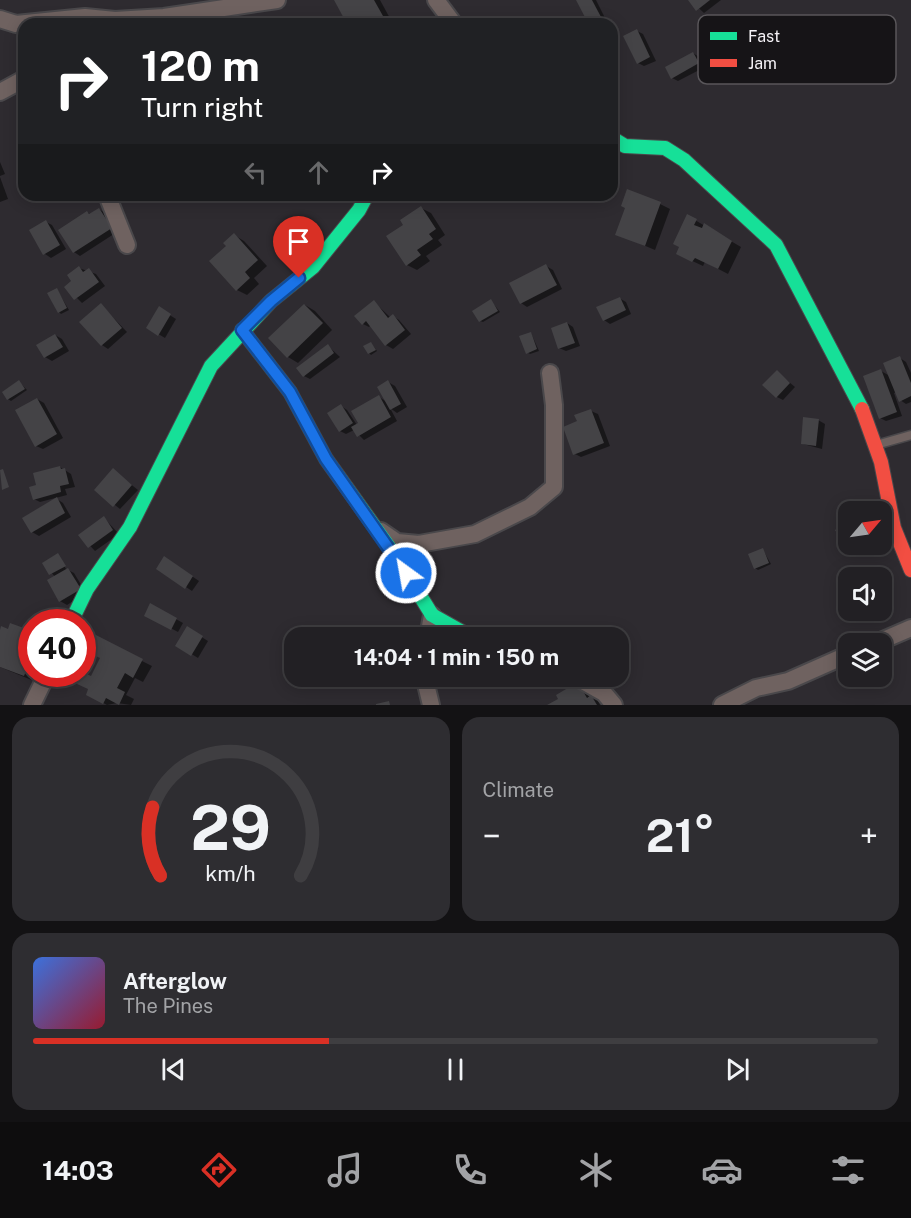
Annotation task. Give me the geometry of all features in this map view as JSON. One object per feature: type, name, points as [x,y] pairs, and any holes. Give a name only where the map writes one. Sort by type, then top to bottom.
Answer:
[{"type":"street","points":[[148,18],[278,0]]},
{"type":"street","points":[[436,0],[450,18]]},
{"type":"street","points":[[0,19],[18,24]]},
{"type":"street","points":[[0,92],[18,83]]},
{"type":"street","points":[[618,142],[625,146],[642,145],[665,148],[684,160],[776,245],[860,403],[875,445],[894,528],[911,570]]},
{"type":"street","points":[[109,201],[127,245]]},
{"type":"street","points":[[77,609],[87,589],[130,527],[180,423],[211,366],[271,301],[313,267],[364,201]]},
{"type":"street","points":[[242,330],[290,392],[326,459],[375,527],[432,615],[453,627]]},
{"type":"street","points":[[375,527],[397,542],[419,544],[475,534],[530,507],[554,487],[554,405],[550,373]]},
{"type":"street","points":[[430,627],[432,615]]},
{"type":"street","points":[[892,636],[911,628]]},
{"type":"street","points":[[722,705],[756,688],[788,681],[838,659]]},
{"type":"street","points":[[32,705],[41,687]]},
{"type":"street","points":[[426,687],[430,705]]},
{"type":"street","points":[[595,687],[614,705]]},
{"type":"lane","points":[[875,445],[911,435]]},
{"type":"building","points":[[334,0],[374,0],[383,16],[379,18],[344,18]]},
{"type":"building","points":[[576,0],[592,0],[601,17],[585,18]]},
{"type":"building","points":[[688,0],[710,0],[696,11]]},
{"type":"building","points":[[637,29],[650,57],[637,64],[623,36]]},
{"type":"building","points":[[693,52],[698,61],[698,64],[671,79],[665,67]]},
{"type":"building","points":[[627,189],[661,202],[645,246],[615,235],[625,208],[621,206]]},
{"type":"building","points":[[421,206],[436,229],[429,234],[433,239],[417,250],[421,255],[406,266],[386,236],[403,225],[400,220]]},
{"type":"building","points":[[99,208],[112,228],[73,253],[58,230],[87,211],[89,214]]},
{"type":"building","points":[[687,214],[697,219],[694,225],[702,228],[704,223],[732,241],[718,269],[695,258],[692,262],[676,254],[679,247],[673,244]]},
{"type":"building","points":[[46,220],[60,245],[43,255],[29,230]]},
{"type":"building","points":[[286,231],[293,239],[283,248],[276,240]]},
{"type":"building","points":[[234,233],[258,260],[245,272],[250,278],[236,291],[209,261],[226,246],[223,243]]},
{"type":"building","points":[[546,264],[557,285],[520,304],[509,283]]},
{"type":"building","points":[[79,266],[83,272],[89,268],[99,282],[74,300],[64,287],[71,281],[67,275]]},
{"type":"building","points":[[57,288],[67,308],[58,313],[47,293]]},
{"type":"building","points":[[620,297],[626,310],[603,321],[596,307]]},
{"type":"building","points":[[491,299],[498,311],[479,322],[472,311]]},
{"type":"building","points":[[374,300],[388,318],[393,314],[405,330],[385,346],[366,321],[362,325],[354,316]]},
{"type":"building","points":[[101,303],[122,328],[101,346],[79,322]]},
{"type":"building","points":[[304,304],[323,323],[287,358],[268,338]]},
{"type":"building","points":[[159,306],[171,314],[158,336],[146,328]]},
{"type":"building","points":[[567,322],[575,343],[558,349],[551,328]]},
{"type":"building","points":[[531,332],[537,349],[526,354],[519,336]]},
{"type":"building","points":[[55,334],[63,347],[44,358],[36,345]]},
{"type":"building","points":[[371,342],[376,350],[368,354],[363,346]]},
{"type":"building","points":[[328,344],[334,353],[303,377],[296,368]]},
{"type":"building","points":[[900,356],[911,383],[911,396],[899,402],[883,363]]},
{"type":"building","points":[[881,369],[897,412],[879,419],[863,376]]},
{"type":"building","points":[[777,370],[790,383],[776,398],[762,385]]},
{"type":"building","points":[[19,380],[25,389],[7,400],[2,392]]},
{"type":"building","points":[[388,380],[401,404],[390,410],[377,387]]},
{"type":"building","points":[[379,395],[391,417],[357,437],[351,427],[358,423],[351,411]]},
{"type":"building","points":[[37,398],[57,434],[35,447],[15,410]]},
{"type":"building","points":[[341,404],[353,423],[339,432],[327,413]]},
{"type":"building","points":[[591,409],[604,443],[573,455],[563,427],[577,421],[574,415]]},
{"type":"building","points":[[803,417],[819,419],[816,446],[801,444]]},
{"type":"building","points":[[60,466],[61,469],[65,468],[69,484],[60,486],[61,492],[33,500],[29,487],[36,485],[33,473]]},
{"type":"building","points":[[113,468],[132,485],[113,507],[94,490]]},
{"type":"building","points":[[3,469],[9,487],[2,490],[0,470]]},
{"type":"building","points":[[57,497],[65,513],[31,533],[22,518]]},
{"type":"building","points":[[104,516],[113,530],[88,548],[78,535]]},
{"type":"building","points":[[763,548],[769,563],[754,569],[748,554]]},
{"type":"building","points":[[58,553],[66,566],[49,575],[42,563]]},
{"type":"building","points":[[164,556],[193,576],[185,589],[156,569]]},
{"type":"building","points":[[68,568],[81,589],[59,602],[47,580]]},
{"type":"building","points":[[150,603],[177,618],[171,630],[144,616]]},
{"type":"building","points":[[10,623],[18,626],[18,674],[0,667],[0,630],[1,626],[8,629]]},
{"type":"building","points":[[187,626],[203,636],[191,656],[175,646]]},
{"type":"building","points":[[96,635],[143,659],[133,678],[125,673],[117,688],[125,692],[119,705],[106,698],[103,704],[86,695],[88,689],[84,687],[96,687],[96,666],[100,658],[96,656]]},
{"type":"building","points":[[570,687],[581,687],[587,698],[591,695],[597,705],[547,705],[558,699],[556,695]]},
{"type":"building","points":[[389,701],[390,705],[376,705],[376,704]]},
{"type":"traffic: fast","points":[[618,142],[625,146],[665,148],[684,160],[776,245],[862,409]]},
{"type":"traffic: fast","points":[[77,609],[87,589],[130,527],[211,366],[271,301],[313,267],[364,201]]},
{"type":"traffic: fast","points":[[242,330],[290,392],[326,459],[397,558],[432,615],[453,627]]},
{"type":"traffic: jam","points":[[862,409],[881,462],[894,528],[911,570]]},
{"type":"route","points":[[299,278],[271,301],[242,330],[290,392],[326,459],[406,573]]}]
